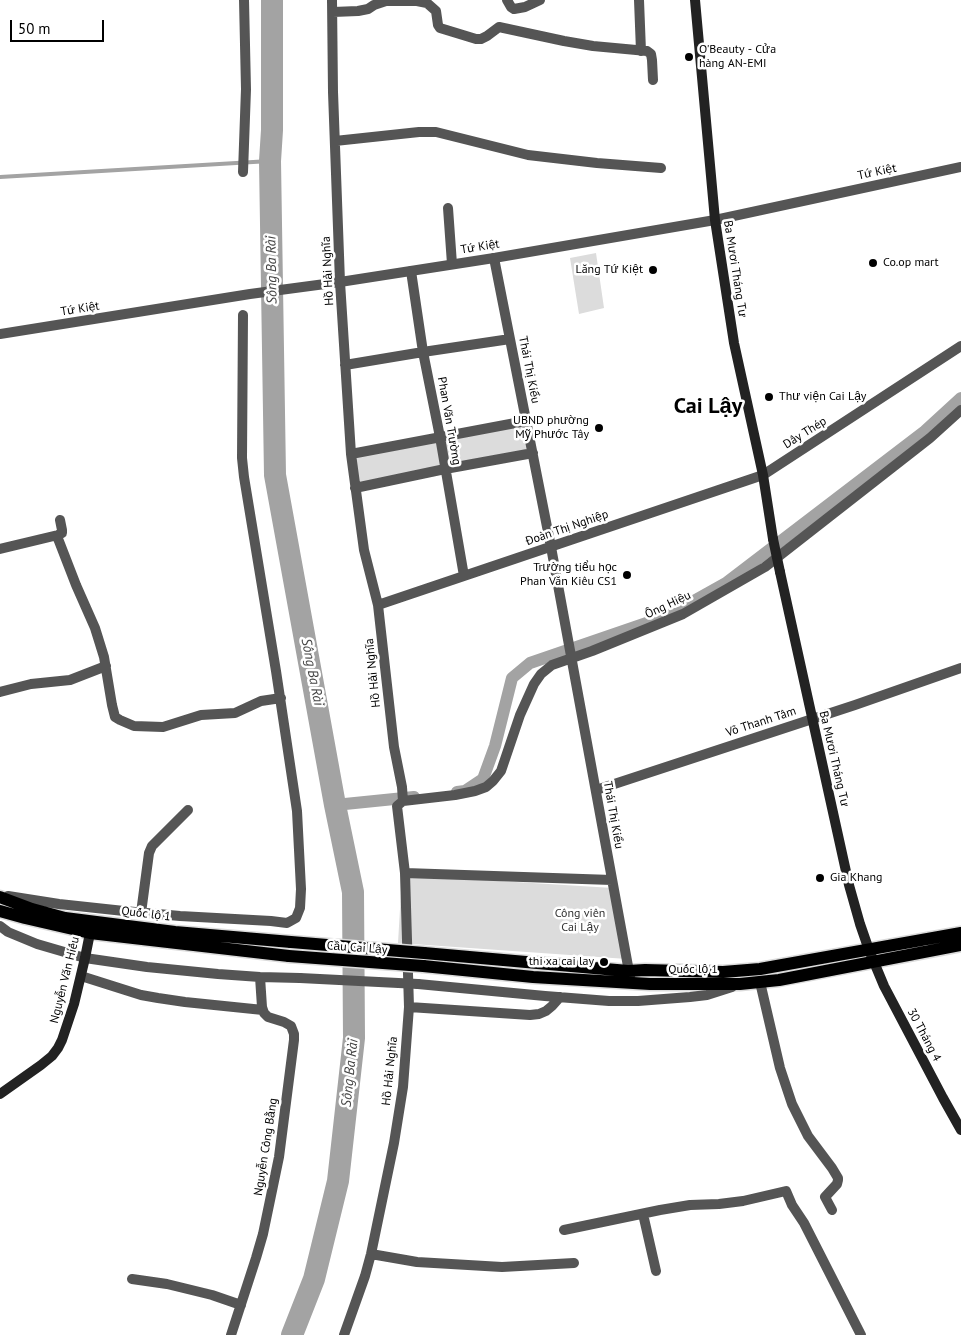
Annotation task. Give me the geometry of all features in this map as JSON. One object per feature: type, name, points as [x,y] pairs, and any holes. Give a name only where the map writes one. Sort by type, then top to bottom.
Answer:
[{"type":"main road","name":"Ba Mươi Tháng Tư","points":[[695,0],[715,220],[734,343],[763,475],[773,539],[812,719],[849,885],[869,950]]},
{"type":"main road","name":"Quốc lộ 1","points":[[0,896],[65,918],[175,932],[291,942]]},
{"type":"main road","points":[[0,911],[90,933]]},
{"type":"main road","name":"Cầu Cai Lậy","points":[[90,933],[288,956],[422,966]]},
{"type":"main road","name":"Nguyễn Văn Hiếu","points":[[0,1094],[41,1065],[58,1048],[74,1004],[86,958],[90,933]]},
{"type":"main road","name":"Quốc lộ 1","points":[[422,966],[533,977],[630,976],[645,970],[723,972],[760,969],[961,933]]},
{"type":"main road","name":"Cầu Cai Lậy","points":[[291,942],[424,953]]},
{"type":"main road","name":"Quốc lộ 1","points":[[424,953],[630,976],[650,984],[740,984],[779,980],[961,945]]},
{"type":"main road","name":"30 Tháng 4","points":[[869,950],[884,986],[961,1130]]},
{"type":"street","points":[[243,172],[246,89],[244,0]]},
{"type":"street","name":"Hồ Hải Nghĩa","points":[[332,0],[333,92],[340,282],[351,454],[364,550],[378,605],[394,747],[402,787],[403,801],[397,806],[405,873],[409,1008],[403,1087],[394,1142],[371,1254],[344,1335]]},
{"type":"street","points":[[507,0],[514,9],[540,0]]},
{"type":"street","points":[[639,0],[641,51]]},
{"type":"street","points":[[332,12],[368,9],[386,1],[417,1],[426,3],[436,11],[440,28],[476,39],[481,39],[499,27],[564,42],[648,51],[651,54],[652,60],[652,80]]},
{"type":"street","points":[[335,141],[403,133],[436,132],[528,155],[662,168]]},
{"type":"street","name":"Tứ Kiệt","points":[[0,334],[250,294],[494,258],[715,220],[961,167]]},
{"type":"street","points":[[448,208],[452,264]]},
{"type":"street","name":"Thái Thị Kiểu","points":[[494,258],[572,656],[630,976]]},
{"type":"street","name":"Phan Văn Trường","points":[[411,271],[423,352],[464,576]]},
{"type":"street","points":[[0,896],[180,916],[271,920],[287,923],[296,918],[300,908],[302,889],[297,811],[242,458],[243,315]]},
{"type":"street","points":[[345,366],[510,339]]},
{"type":"street","name":"Dây Thép","points":[[763,475],[961,346]]},
{"type":"street","name":"Ông Hiệu","points":[[403,801],[456,795],[475,791],[486,786],[493,781],[500,771],[520,715],[534,684],[541,674],[552,665],[684,614],[765,567],[930,438],[961,410]]},
{"type":"street","points":[[351,454],[526,421]]},
{"type":"street","points":[[355,488],[533,453]]},
{"type":"street","name":"Đoàn Thị Nghiệp","points":[[378,605],[763,475]]},
{"type":"street","points":[[0,550],[57,536],[62,533],[60,520]]},
{"type":"street","points":[[57,536],[95,628],[106,666],[109,691],[116,717],[124,723],[134,726],[163,727],[201,715],[235,713],[260,701],[280,698]]},
{"type":"street","points":[[0,692],[31,684],[70,680],[106,666]]},
{"type":"street","name":"Võ Thanh Tâm","points":[[596,790],[961,668]]},
{"type":"street","points":[[141,913],[149,852],[152,846],[188,810]]},
{"type":"street","points":[[405,873],[612,880]]},
{"type":"street","points":[[0,926],[18,937],[86,958],[147,967],[260,977],[418,984],[609,1001],[667,1000],[707,995],[740,984]]},
{"type":"street","points":[[81,976],[141,995],[185,1002],[263,1010],[260,977]]},
{"type":"street","points":[[760,982],[780,1068],[792,1104],[808,1136],[838,1178],[836,1184],[825,1197],[832,1210]]},
{"type":"street","points":[[409,1008],[530,1015],[546,1011],[560,997]]},
{"type":"street","name":"Nguyễn Công Bằng","points":[[231,1335],[263,1234],[276,1172],[294,1040],[291,1026],[268,1017],[263,1010]]},
{"type":"street","points":[[564,1230],[690,1205],[743,1201],[786,1191],[792,1205],[804,1222],[861,1335]]},
{"type":"street","points":[[643,1214],[656,1271]]},
{"type":"street","points":[[371,1254],[416,1262],[502,1267],[574,1263]]},
{"type":"street","points":[[132,1279],[167,1284],[212,1295],[241,1305]]},
{"type":"green space","points":[[596,253],[604,308],[579,314],[570,258]]},
{"type":"green space","points":[[526,421],[533,453],[355,488],[351,454]]},
{"type":"green space","name":"Công viên Cai Lậy","points":[[402,875],[613,888],[627,959],[398,943]]},
{"type":"waterway","name":"Sông Ba Rài","points":[[272,0],[272,130],[270,161],[275,475],[335,805],[353,892],[354,1038],[338,1181],[314,1279],[292,1335]]},
{"type":"waterway","points":[[0,177],[270,161]]},
{"type":"waterway","points":[[457,792],[465,791],[483,779],[495,746],[512,678],[530,663],[667,616],[726,583],[925,431],[961,398]]},
{"type":"waterway","points":[[335,805],[414,797]]},
{"type":"place","name":"O'Beauty - Cửa hàng AN-EMI","points":[[689,57]]},
{"type":"place","name":"Co.op mart","points":[[873,263]]},
{"type":"place","name":"Lăng Tứ Kiệt","points":[[653,270]]},
{"type":"place","name":"Thư viện Cai Lậy","points":[[769,397]]},
{"type":"place","name":"UBND phường Mỹ Phước Tây","points":[[599,428]]},
{"type":"place","name":"Trường tiểu học Phan Văn Kiêu CS1","points":[[627,575]]},
{"type":"place","name":"Gia Khang","points":[[820,878]]},
{"type":"place","name":"thi xa cai lay","points":[[604,962]]},
{"type":"district","name":"Cai Lậy","points":[[708,407]]}]
